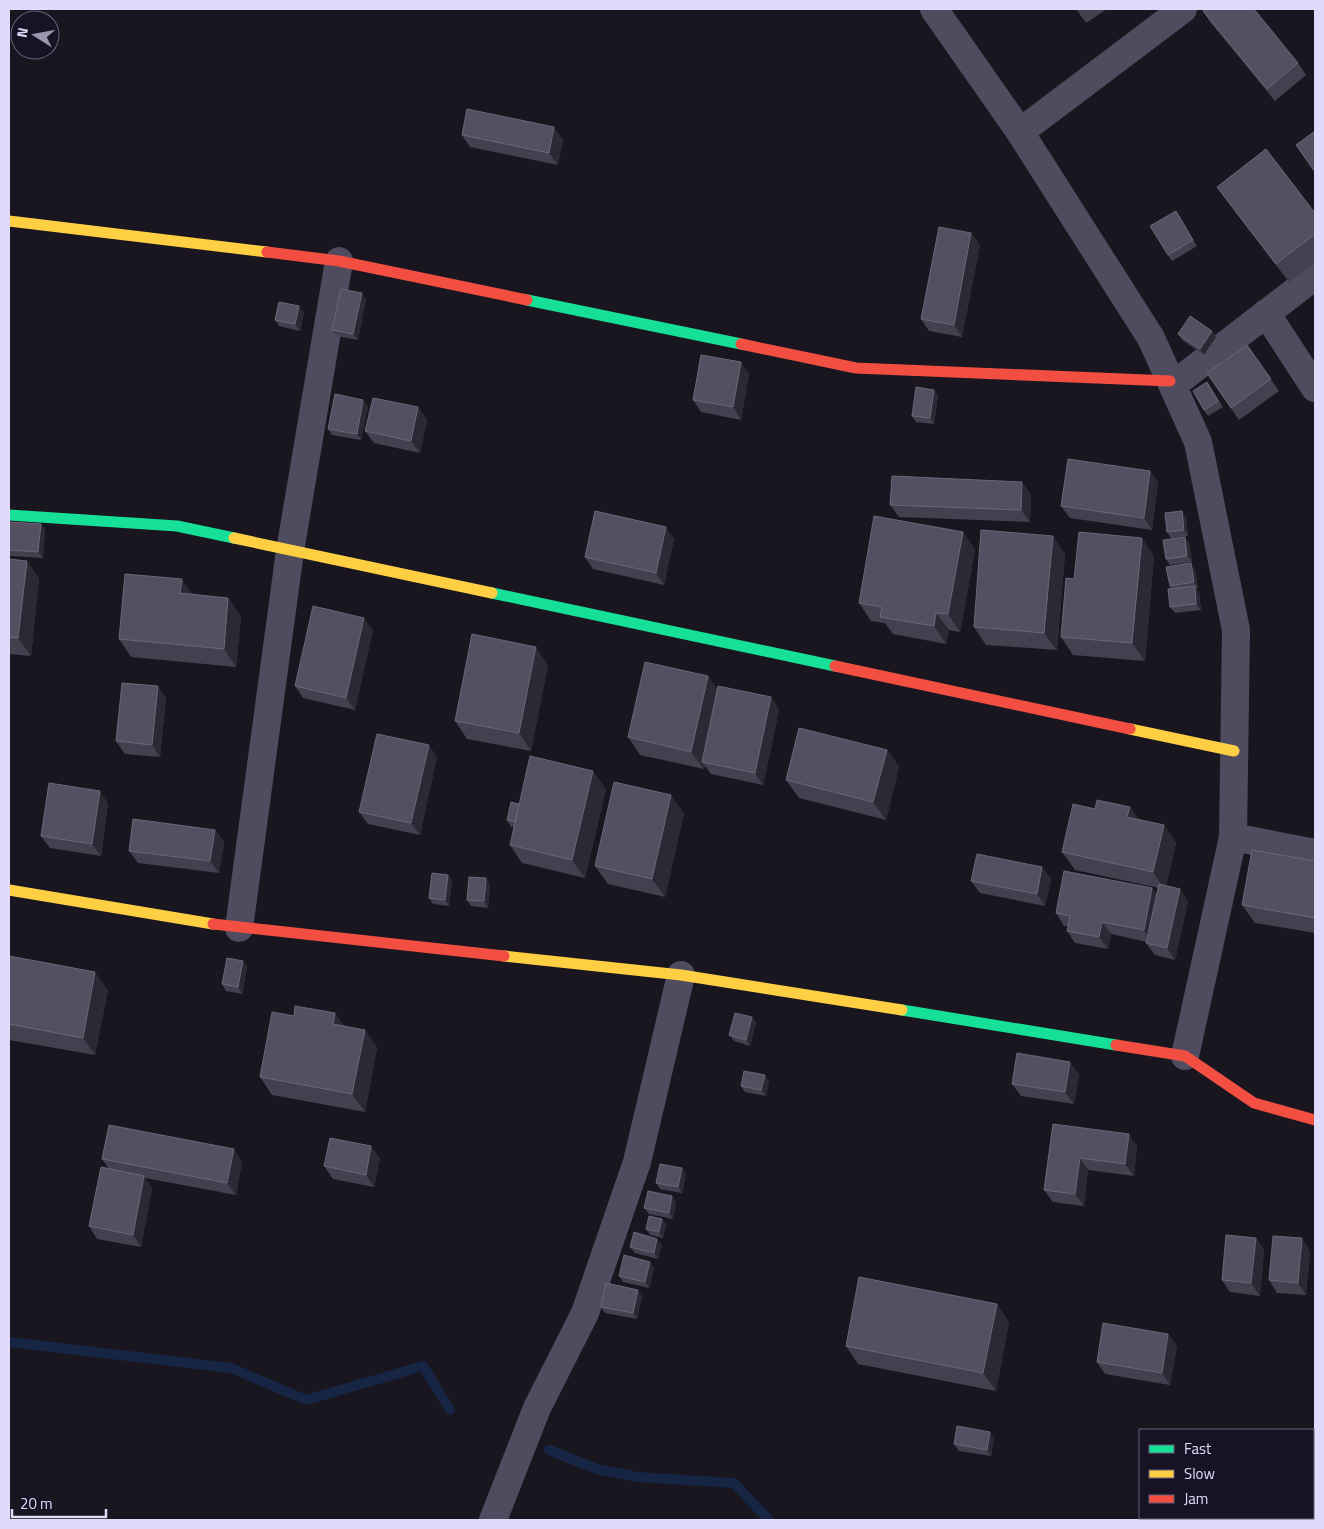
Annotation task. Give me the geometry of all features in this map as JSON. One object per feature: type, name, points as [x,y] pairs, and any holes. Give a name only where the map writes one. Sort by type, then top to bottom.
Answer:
[{"type":"street","points":[[934,9],[1020,132],[1151,338],[1198,442],[1236,630],[1233,837],[1185,1056]]},
{"type":"street","points":[[1020,132],[1183,9]]},
{"type":"street","points":[[9,221],[339,261],[856,368],[1172,383],[1315,276]]},
{"type":"street","points":[[239,928],[290,551],[339,261]]},
{"type":"street","points":[[1266,313],[1315,388]]},
{"type":"street","points":[[9,515],[177,526],[1234,751]]},
{"type":"street","points":[[1233,837],[1315,853]]},
{"type":"street","points":[[9,890],[239,928],[681,975],[1185,1056],[1254,1103],[1315,1120]]},
{"type":"street","points":[[493,1520],[537,1408],[585,1313],[637,1162],[681,975]]},
{"type":"building","points":[[1205,9],[1254,9],[1298,63],[1267,89],[1203,11]]},
{"type":"building","points":[[467,109],[554,127],[549,153],[462,135]]},
{"type":"building","points":[[1315,131],[1315,172],[1296,145]]},
{"type":"building","points":[[1266,149],[1315,213],[1315,234],[1276,264],[1217,187]]},
{"type":"building","points":[[1176,211],[1193,240],[1168,255],[1150,226]]},
{"type":"building","points":[[939,227],[971,233],[954,325],[921,319]]},
{"type":"building","points":[[341,289],[362,293],[353,334],[332,330]]},
{"type":"building","points":[[279,302],[299,306],[295,324],[275,320]]},
{"type":"building","points":[[1190,316],[1212,331],[1200,349],[1178,334]]},
{"type":"building","points":[[1247,345],[1271,379],[1231,408],[1207,373]]},
{"type":"building","points":[[701,355],[741,362],[733,407],[693,400]]},
{"type":"building","points":[[1207,382],[1218,401],[1204,410],[1193,391]]},
{"type":"building","points":[[916,387],[934,390],[930,418],[912,416]]},
{"type":"building","points":[[335,394],[363,400],[357,434],[328,429]]},
{"type":"building","points":[[373,398],[418,407],[411,441],[365,431]]},
{"type":"building","points":[[1068,459],[1150,471],[1144,518],[1061,506]]},
{"type":"building","points":[[892,476],[1022,482],[1021,510],[890,505]]},
{"type":"building","points":[[595,511],[666,527],[656,573],[585,557]]},
{"type":"building","points":[[1182,511],[1184,530],[1167,532],[1165,513]]},
{"type":"building","points":[[874,516],[963,532],[948,614],[936,613],[934,626],[880,617],[882,607],[859,603]]},
{"type":"building","points":[[9,522],[41,524],[38,552],[9,550]]},
{"type":"building","points":[[981,530],[1053,536],[1044,633],[974,627]]},
{"type":"building","points":[[1079,532],[1142,538],[1132,643],[1061,637],[1066,578],[1074,579]]},
{"type":"building","points":[[1185,537],[1187,556],[1166,559],[1163,540]]},
{"type":"building","points":[[9,559],[27,561],[18,638],[9,637]]},
{"type":"building","points":[[1191,563],[1194,582],[1170,586],[1166,567]]},
{"type":"building","points":[[125,574],[182,579],[180,593],[228,598],[224,649],[119,639]]},
{"type":"building","points":[[1195,586],[1196,604],[1170,607],[1168,589]]},
{"type":"building","points":[[313,606],[364,618],[346,698],[295,686]]},
{"type":"building","points":[[472,634],[536,647],[519,733],[455,721]]},
{"type":"building","points":[[645,662],[708,676],[691,752],[628,737]]},
{"type":"building","points":[[122,683],[158,686],[152,745],[116,741]]},
{"type":"building","points":[[718,686],[771,697],[755,773],[702,762]]},
{"type":"building","points":[[799,728],[887,750],[873,802],[786,780]]},
{"type":"building","points":[[377,734],[429,745],[411,823],[359,812]]},
{"type":"building","points":[[530,756],[593,771],[572,860],[510,845]]},
{"type":"building","points":[[614,782],[671,795],[652,879],[595,866]]},
{"type":"building","points":[[49,783],[100,791],[92,844],[41,836]]},
{"type":"building","points":[[1097,800],[1130,807],[1127,817],[1164,825],[1153,872],[1062,852],[1073,804],[1095,809]]},
{"type":"building","points":[[511,802],[519,804],[515,822],[507,820]]},
{"type":"building","points":[[133,819],[215,830],[210,861],[129,851]]},
{"type":"building","points":[[1252,850],[1315,861],[1315,918],[1242,905]]},
{"type":"building","points":[[977,854],[1042,867],[1037,894],[971,881]]},
{"type":"building","points":[[1064,871],[1152,888],[1144,930],[1102,922],[1099,937],[1067,931],[1070,916],[1056,913]]},
{"type":"building","points":[[432,873],[448,875],[445,900],[429,898]]},
{"type":"building","points":[[469,877],[486,878],[484,901],[467,900]]},
{"type":"building","points":[[1159,884],[1180,889],[1167,948],[1146,943]]},
{"type":"building","points":[[9,956],[95,972],[83,1038],[9,1024]]},
{"type":"building","points":[[227,958],[243,961],[238,987],[222,984]]},
{"type":"building","points":[[295,1006],[335,1013],[333,1024],[365,1030],[352,1094],[260,1077],[272,1012],[294,1016]]},
{"type":"building","points":[[735,1013],[752,1017],[746,1040],[729,1035]]},
{"type":"building","points":[[1017,1053],[1070,1062],[1065,1092],[1012,1084]]},
{"type":"building","points":[[744,1071],[765,1075],[761,1090],[741,1086]]},
{"type":"building","points":[[1053,1124],[1129,1134],[1125,1164],[1080,1158],[1075,1194],[1044,1190]]},
{"type":"building","points":[[109,1125],[234,1149],[227,1183],[102,1159]]},
{"type":"building","points":[[330,1138],[371,1146],[366,1175],[324,1166]]},
{"type":"building","points":[[660,1164],[682,1168],[678,1187],[656,1183]]},
{"type":"building","points":[[101,1167],[144,1176],[133,1235],[89,1226]]},
{"type":"building","points":[[648,1191],[672,1196],[669,1213],[644,1208]]},
{"type":"building","points":[[649,1216],[662,1219],[659,1232],[646,1229]]},
{"type":"building","points":[[634,1232],[657,1239],[654,1253],[630,1247]]},
{"type":"building","points":[[1226,1235],[1256,1238],[1251,1283],[1222,1280]]},
{"type":"building","points":[[1273,1236],[1302,1238],[1298,1283],[1269,1280]]},
{"type":"building","points":[[624,1255],[650,1262],[645,1282],[619,1276]]},
{"type":"building","points":[[859,1277],[997,1304],[983,1373],[846,1346]]},
{"type":"building","points":[[606,1283],[638,1290],[633,1313],[601,1307]]},
{"type":"building","points":[[1103,1323],[1168,1334],[1162,1373],[1097,1362]]},
{"type":"building","points":[[957,1426],[990,1432],[987,1450],[954,1444]]},
{"type":"waterway","points":[[9,1342],[231,1368],[306,1400],[423,1366],[450,1410]]},
{"type":"waterway","points":[[549,1450],[597,1469],[637,1477],[734,1483],[769,1520]]},
{"type":"traffic: fast","points":[[527,300],[741,344]]},
{"type":"traffic: fast","points":[[9,515],[177,526],[234,538]]},
{"type":"traffic: fast","points":[[492,593],[835,666]]},
{"type":"traffic: fast","points":[[902,1010],[1116,1045]]},
{"type":"traffic: slow","points":[[9,221],[267,252]]},
{"type":"traffic: slow","points":[[234,538],[492,593]]},
{"type":"traffic: slow","points":[[1130,729],[1234,751]]},
{"type":"traffic: slow","points":[[9,890],[213,924]]},
{"type":"traffic: slow","points":[[504,956],[681,975],[902,1010]]},
{"type":"traffic: jam","points":[[267,252],[339,261],[527,300]]},
{"type":"traffic: jam","points":[[741,344],[856,368],[1170,381]]},
{"type":"traffic: jam","points":[[835,666],[1130,729]]},
{"type":"traffic: jam","points":[[213,924],[504,956]]},
{"type":"traffic: jam","points":[[1116,1045],[1185,1056],[1254,1103],[1315,1120]]}]
